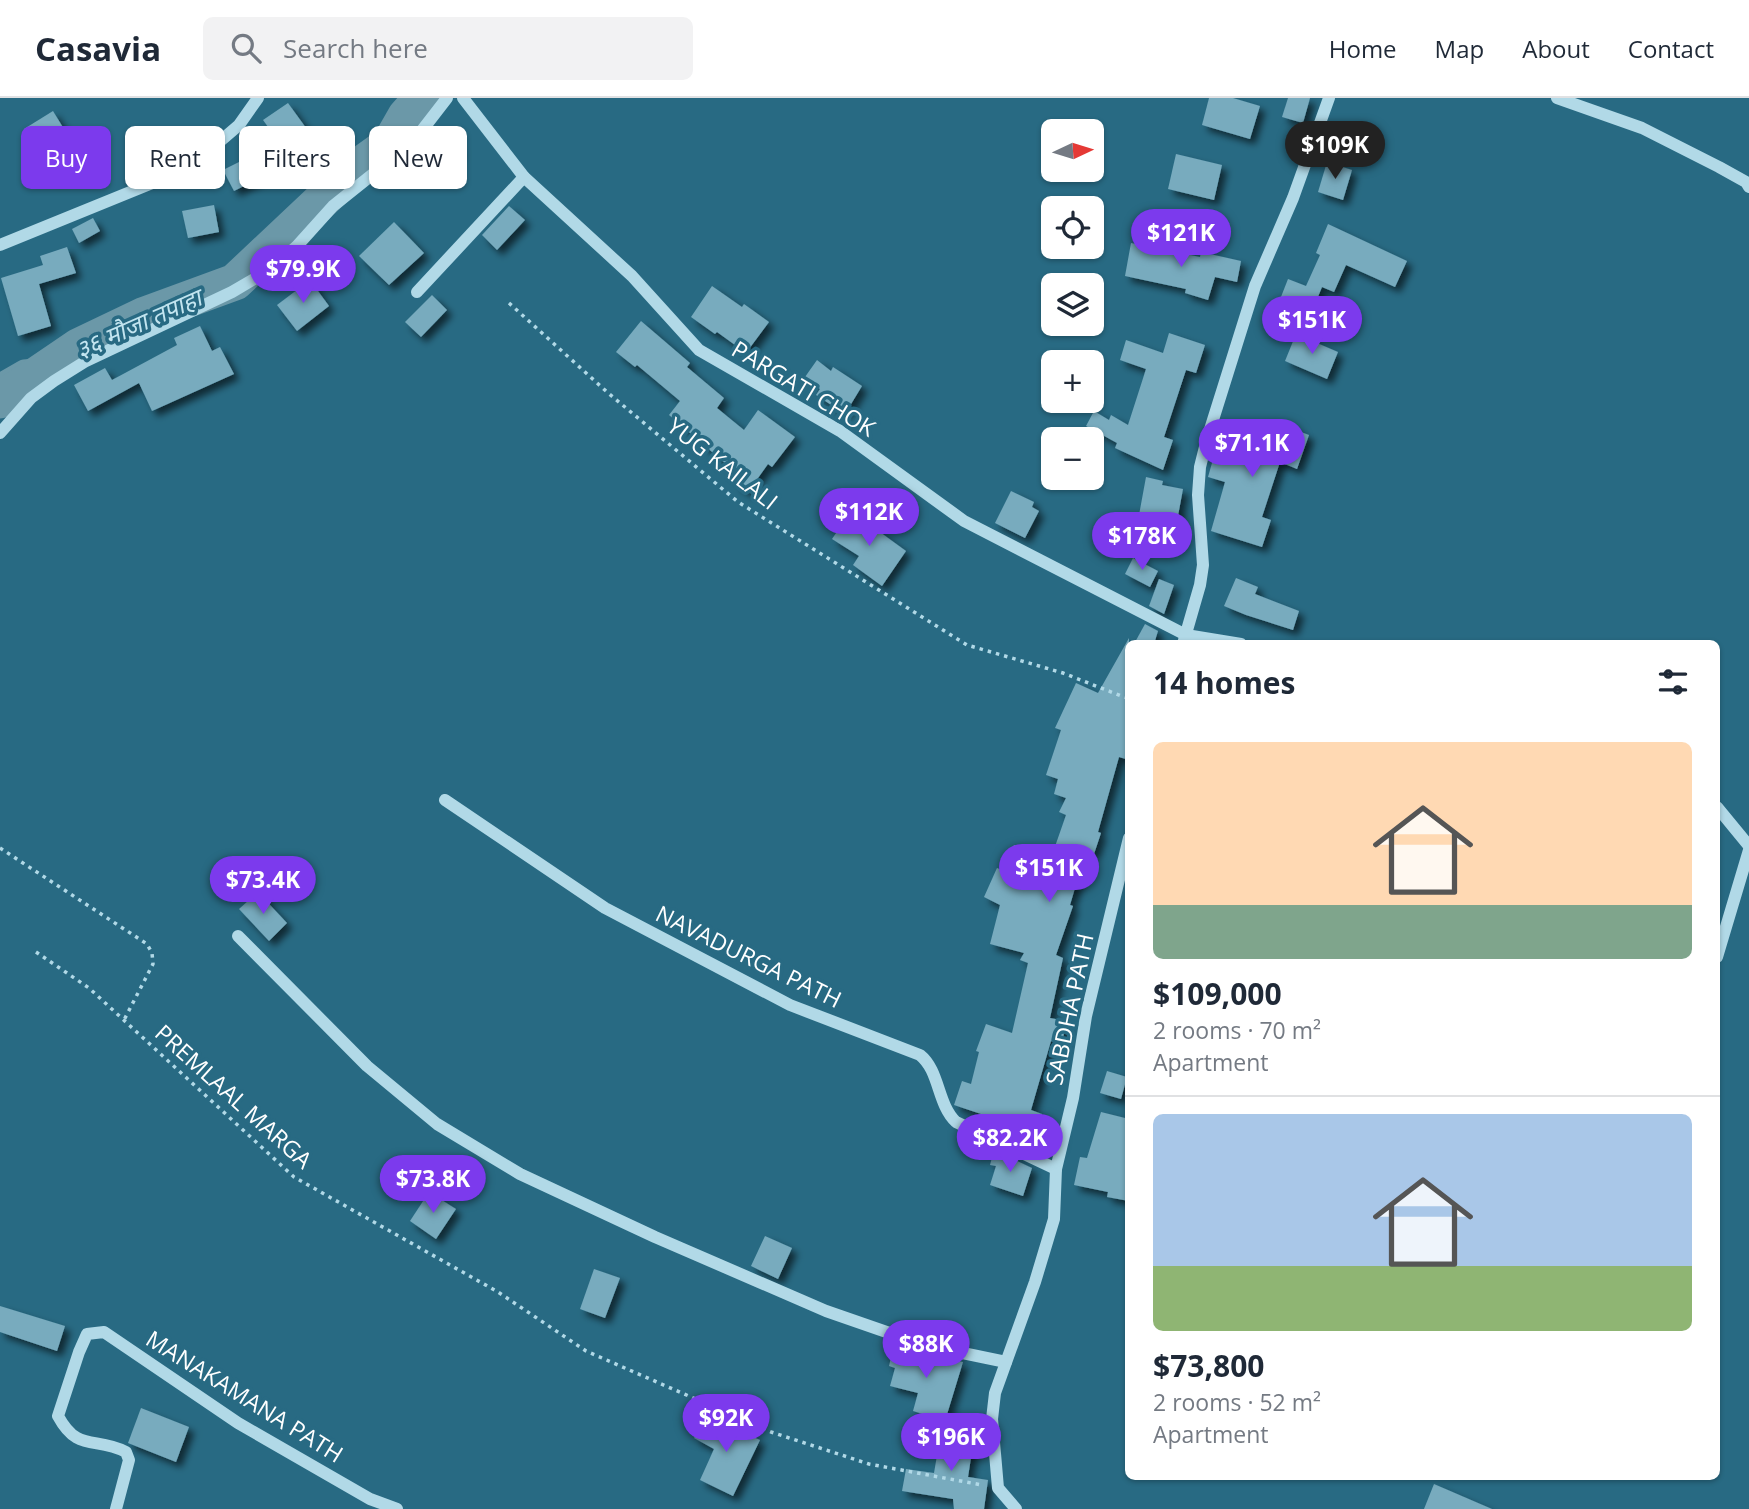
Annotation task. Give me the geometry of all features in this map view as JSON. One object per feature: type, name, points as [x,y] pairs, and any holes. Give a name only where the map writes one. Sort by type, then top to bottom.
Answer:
[{"type":"street","points":[[0,245],[172,175],[211,149],[239,125],[258,98]]},
{"type":"street","points":[[0,433],[31,398],[86,361],[232,292],[271,269],[297,246],[333,206],[413,142],[447,98]]},
{"type":"street","name":"PARGATI CHOK","points":[[463,98],[524,177],[632,276],[699,350],[840,431],[964,521],[1184,639]]},
{"type":"street","points":[[1184,639],[1203,565],[1198,495],[1200,467],[1207,439],[1255,286],[1293,198],[1329,98]]},
{"type":"street","points":[[1557,98],[1642,128],[1719,167],[1746,182],[1749,187]]},
{"type":"street","points":[[417,292],[524,177]]},
{"type":"street","name":"NAVADURGA PATH","points":[[445,800],[605,908],[790,1005],[920,1055],[929,1064],[946,1111],[956,1122],[1056,1169]]},
{"type":"street","points":[[1720,811],[1749,848],[1720,947]]},
{"type":"street","name":"SABDHA PATH","points":[[998,1488],[992,1419],[995,1393],[1035,1282],[1054,1219],[1056,1169],[1073,1098],[1086,1016],[1125,855]]},
{"type":"street","points":[[238,936],[367,1066],[437,1124],[520,1174],[655,1237],[826,1311],[924,1345],[1006,1362]]},
{"type":"street","name":"MANAKAMANA PATH","points":[[116,1509],[129,1460],[126,1452],[113,1445],[80,1441],[65,1429],[58,1416],[87,1334],[104,1332],[238,1423],[370,1499],[397,1509]]},
{"type":"street","points":[[998,1488],[1016,1509]]},
{"type":"path","name":"YUG KAILALI","points":[[509,303],[607,391],[738,502],[967,645],[1063,673],[1125,697]]},
{"type":"path","points":[[0,848],[147,944],[152,953],[153,964],[124,1021]]},
{"type":"path","name":"PREMLAAL MARGA","points":[[36,952],[89,988],[293,1177],[498,1292],[586,1351],[771,1432],[869,1464],[998,1488]]},
{"type":"building","points":[[1209,98],[1233,98],[1260,106],[1250,139],[1202,125]]},
{"type":"building","points":[[1288,98],[1310,98],[1303,123],[1282,117]]},
{"type":"building","points":[[288,103],[305,126],[267,126],[263,120]]},
{"type":"building","points":[[53,111],[62,126],[29,126]]},
{"type":"building","points":[[1176,154],[1222,165],[1214,200],[1168,189]]},
{"type":"building","points":[[239,162],[239,188],[234,191],[225,169]]},
{"type":"building","points":[[1327,162],[1352,170],[1343,200],[1318,192]]},
{"type":"building","points":[[214,205],[219,232],[188,238],[182,211]]},
{"type":"building","points":[[509,206],[525,220],[497,250],[482,235]]},
{"type":"building","points":[[93,218],[100,231],[79,243],[72,229]]},
{"type":"building","points":[[394,222],[424,253],[389,285],[359,256]]},
{"type":"building","points":[[1328,224],[1407,261],[1395,287],[1346,265],[1334,292],[1322,287],[1311,314],[1279,302],[1288,279],[1306,286],[1320,255],[1316,253]]},
{"type":"building","points":[[1131,243],[1200,257],[1201,252],[1241,261],[1237,282],[1215,277],[1208,300],[1185,293],[1186,289],[1125,276]]},
{"type":"building","points":[[67,247],[76,273],[39,284],[51,326],[18,336],[1,278],[43,265],[40,256]]},
{"type":"building","points":[[310,280],[329,306],[297,331],[277,305]]},
{"type":"building","points":[[712,286],[769,322],[746,353],[691,317]]},
{"type":"building","points":[[432,295],[447,310],[421,337],[405,322]]},
{"type":"building","points":[[641,321],[690,363],[687,367],[724,398],[717,408],[744,430],[758,410],[795,437],[772,467],[768,464],[748,492],[735,483],[740,476],[669,415],[680,401],[637,365],[635,367],[616,352]]},
{"type":"building","points":[[200,326],[212,351],[220,347],[234,374],[152,411],[139,383],[88,411],[74,385],[105,368],[112,380],[177,345],[174,338]]},
{"type":"building","points":[[1169,333],[1205,345],[1196,373],[1186,370],[1164,437],[1173,440],[1163,470],[1115,448],[1117,443],[1104,436],[1104,427],[1086,426],[1093,413],[1109,420],[1111,415],[1128,425],[1146,369],[1120,360],[1126,340],[1163,353]]},
{"type":"building","points":[[1296,334],[1338,352],[1327,379],[1285,361]]},
{"type":"building","points":[[817,360],[831,371],[833,367],[862,386],[845,414],[816,395],[820,389],[805,377]]},
{"type":"building","points":[[1266,419],[1309,435],[1297,469],[1280,462],[1262,517],[1271,520],[1262,547],[1211,531],[1225,482],[1208,477],[1220,435],[1256,446]]},
{"type":"building","points":[[1146,477],[1163,481],[1162,485],[1183,489],[1174,537],[1156,534],[1157,529],[1137,526]]},
{"type":"building","points":[[1011,491],[1034,502],[1032,507],[1039,511],[1025,538],[995,523]]},
{"type":"building","points":[[851,511],[906,551],[882,586],[853,565],[859,556],[832,539]]},
{"type":"building","points":[[1133,558],[1158,571],[1150,587],[1125,574]]},
{"type":"building","points":[[1236,578],[1258,587],[1255,594],[1299,611],[1293,630],[1224,606]]},
{"type":"building","points":[[1159,579],[1174,585],[1164,614],[1149,606]]},
{"type":"building","points":[[1145,624],[1158,631],[1155,640],[1136,640]]},
{"type":"building","points":[[1125,645],[1125,759],[1119,757],[1098,832],[1101,833],[1094,854],[1086,851],[1070,905],[1073,906],[1056,955],[1063,958],[1050,1018],[1066,1021],[1062,1044],[1051,1041],[1031,1110],[1042,1114],[1032,1148],[999,1133],[1002,1121],[954,1105],[962,1081],[971,1084],[979,1052],[976,1051],[986,1024],[1012,1033],[1028,963],[1020,960],[1024,953],[990,944],[1000,905],[984,897],[997,868],[1005,871],[1014,845],[1051,858],[1066,815],[1059,812],[1066,798],[1054,794],[1058,779],[1046,775],[1061,730],[1055,728],[1076,683],[1098,693]]},
{"type":"building","points":[[258,892],[287,923],[269,941],[239,909]]},
{"type":"building","points":[[1107,1071],[1125,1076],[1121,1099],[1100,1093]]},
{"type":"building","points":[[1101,1112],[1125,1118],[1125,1200],[1107,1197],[1108,1192],[1074,1185],[1080,1157],[1087,1158]]},
{"type":"building","points":[[994,1150],[1032,1168],[1023,1196],[990,1185],[996,1166],[990,1165]]},
{"type":"building","points":[[429,1192],[456,1209],[436,1239],[410,1221]]},
{"type":"building","points":[[765,1236],[792,1248],[778,1279],[751,1266]]},
{"type":"building","points":[[594,1269],[620,1278],[605,1318],[580,1309]]},
{"type":"building","points":[[0,1306],[65,1326],[57,1351],[0,1332]]},
{"type":"building","points":[[894,1344],[922,1354],[963,1362],[945,1421],[913,1411],[918,1393],[890,1386],[895,1368],[889,1366]]},
{"type":"building","points":[[141,1408],[189,1427],[176,1462],[128,1443]]},
{"type":"building","points":[[706,1416],[760,1440],[733,1496],[700,1480],[714,1449],[694,1438]]},
{"type":"building","points":[[942,1426],[975,1432],[968,1477],[988,1480],[984,1509],[954,1509],[953,1499],[902,1491],[906,1469],[934,1473]]},
{"type":"building","points":[[1434,1484],[1492,1509],[1424,1509]]},
{"type":"waterway","name":"३६ मौजा तपाहा","points":[[0,400],[78,347],[145,315],[235,282],[355,169],[390,144],[406,116],[422,98]]},
{"type":"waterway","points":[[0,384],[24,370],[47,368]]}]
